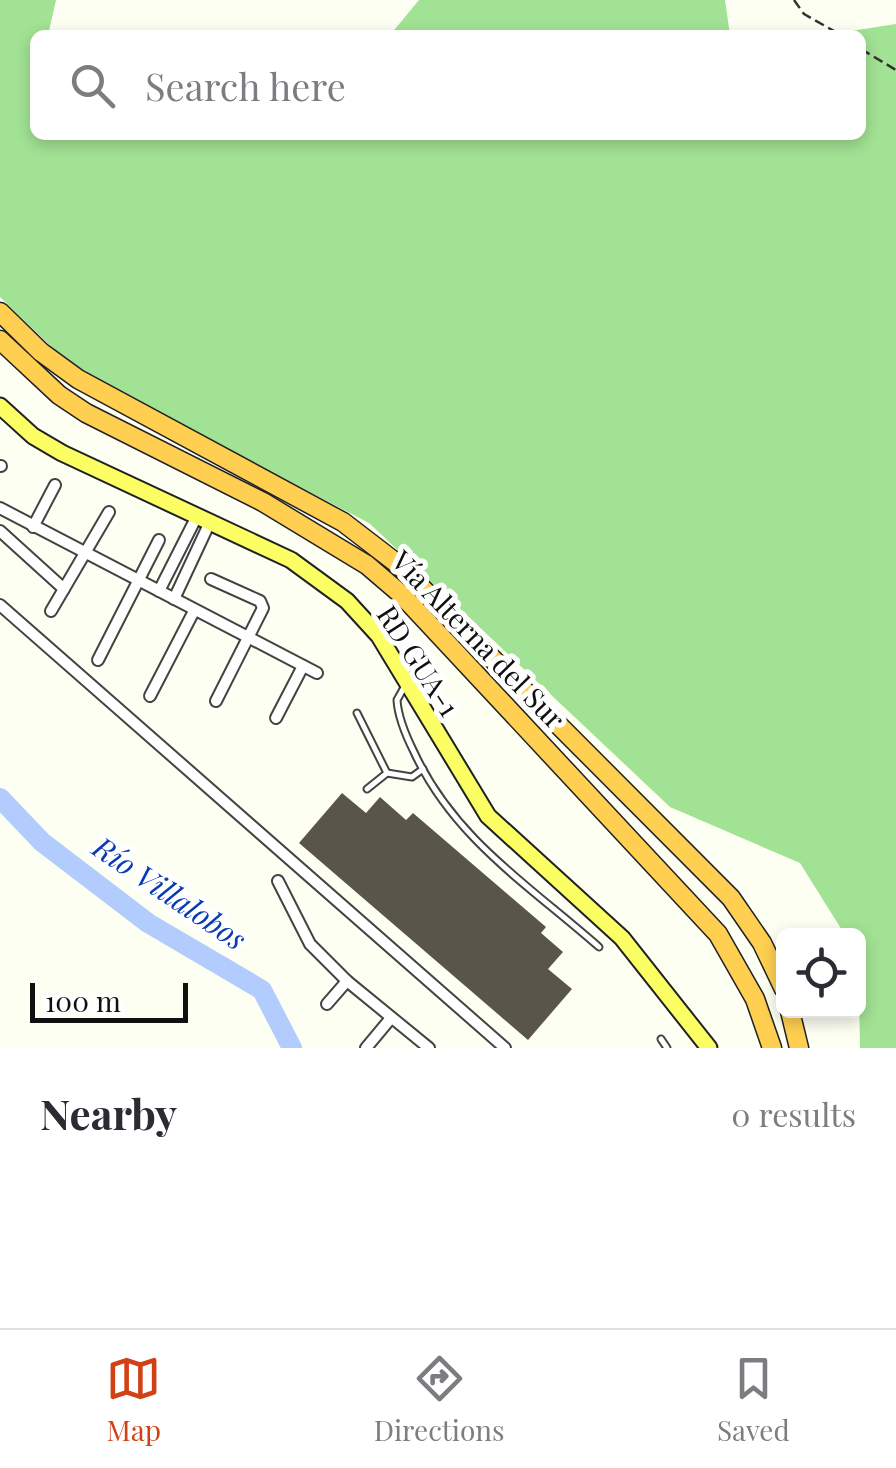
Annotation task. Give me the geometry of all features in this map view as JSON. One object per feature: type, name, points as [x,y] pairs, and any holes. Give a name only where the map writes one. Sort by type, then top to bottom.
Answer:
[{"type":"highway","name":"Vía Alterna del Sur","points":[[0,312],[41,352],[78,380],[343,522],[399,566],[717,882],[754,929],[776,973]]},
{"type":"highway","name":"Vía Alterna del Sur","points":[[0,340],[59,396],[330,539],[402,595],[718,934],[755,998],[772,1048]]},
{"type":"highway","points":[[792,1018],[799,1048]]},
{"type":"main road","name":"RD GUA-1","points":[[4,415],[62,454],[291,560],[325,582],[379,636],[488,816],[622,938],[709,1048]]},
{"type":"street","points":[[33,526],[55,485]]},
{"type":"street","points":[[0,508],[316,673]]},
{"type":"street","points":[[51,611],[109,512]]},
{"type":"street","points":[[159,592],[203,519]]},
{"type":"street","points":[[174,599],[203,519]]},
{"type":"street","points":[[0,531],[64,589]]},
{"type":"street","points":[[98,660],[158,540]]},
{"type":"street","points":[[212,579],[263,604],[216,701]]},
{"type":"street","points":[[0,605],[505,1048]]},
{"type":"street","points":[[150,696],[194,611]]},
{"type":"street","points":[[276,718],[303,666]]},
{"type":"street","points":[[278,882],[310,944],[348,982],[430,1048]]},
{"type":"street","points":[[327,1004],[348,982]]},
{"type":"street","points":[[366,1048],[392,1018]]},
{"type":"lane","points":[[407,682],[398,709],[423,769],[453,819],[480,847],[599,948]]},
{"type":"lane","points":[[357,713],[387,773]]},
{"type":"lane","points":[[366,789],[387,773],[412,777],[423,769]]},
{"type":"lane","points":[[661,1039],[667,1048]]},
{"type":"path","points":[[794,0],[804,14],[832,30]]},
{"type":"path","points":[[866,51],[896,70]]},
{"type":"green space","points":[[0,0],[56,0],[49,30],[30,30],[30,140],[866,140],[866,30],[857,30],[896,24],[896,1048],[860,1048],[859,1018],[866,1018],[866,928],[841,928],[800,863],[670,807],[369,523],[129,398],[65,360],[0,297]]},
{"type":"green space","points":[[419,0],[725,0],[729,30],[394,30]]},
{"type":"building","points":[[342,793],[366,813],[380,797],[406,820],[413,813],[546,927],[541,933],[563,952],[548,969],[572,989],[528,1040],[299,843]]},
{"type":"waterway","name":"Río Villalobos","points":[[0,798],[42,842],[148,923],[262,990],[292,1048]]}]
